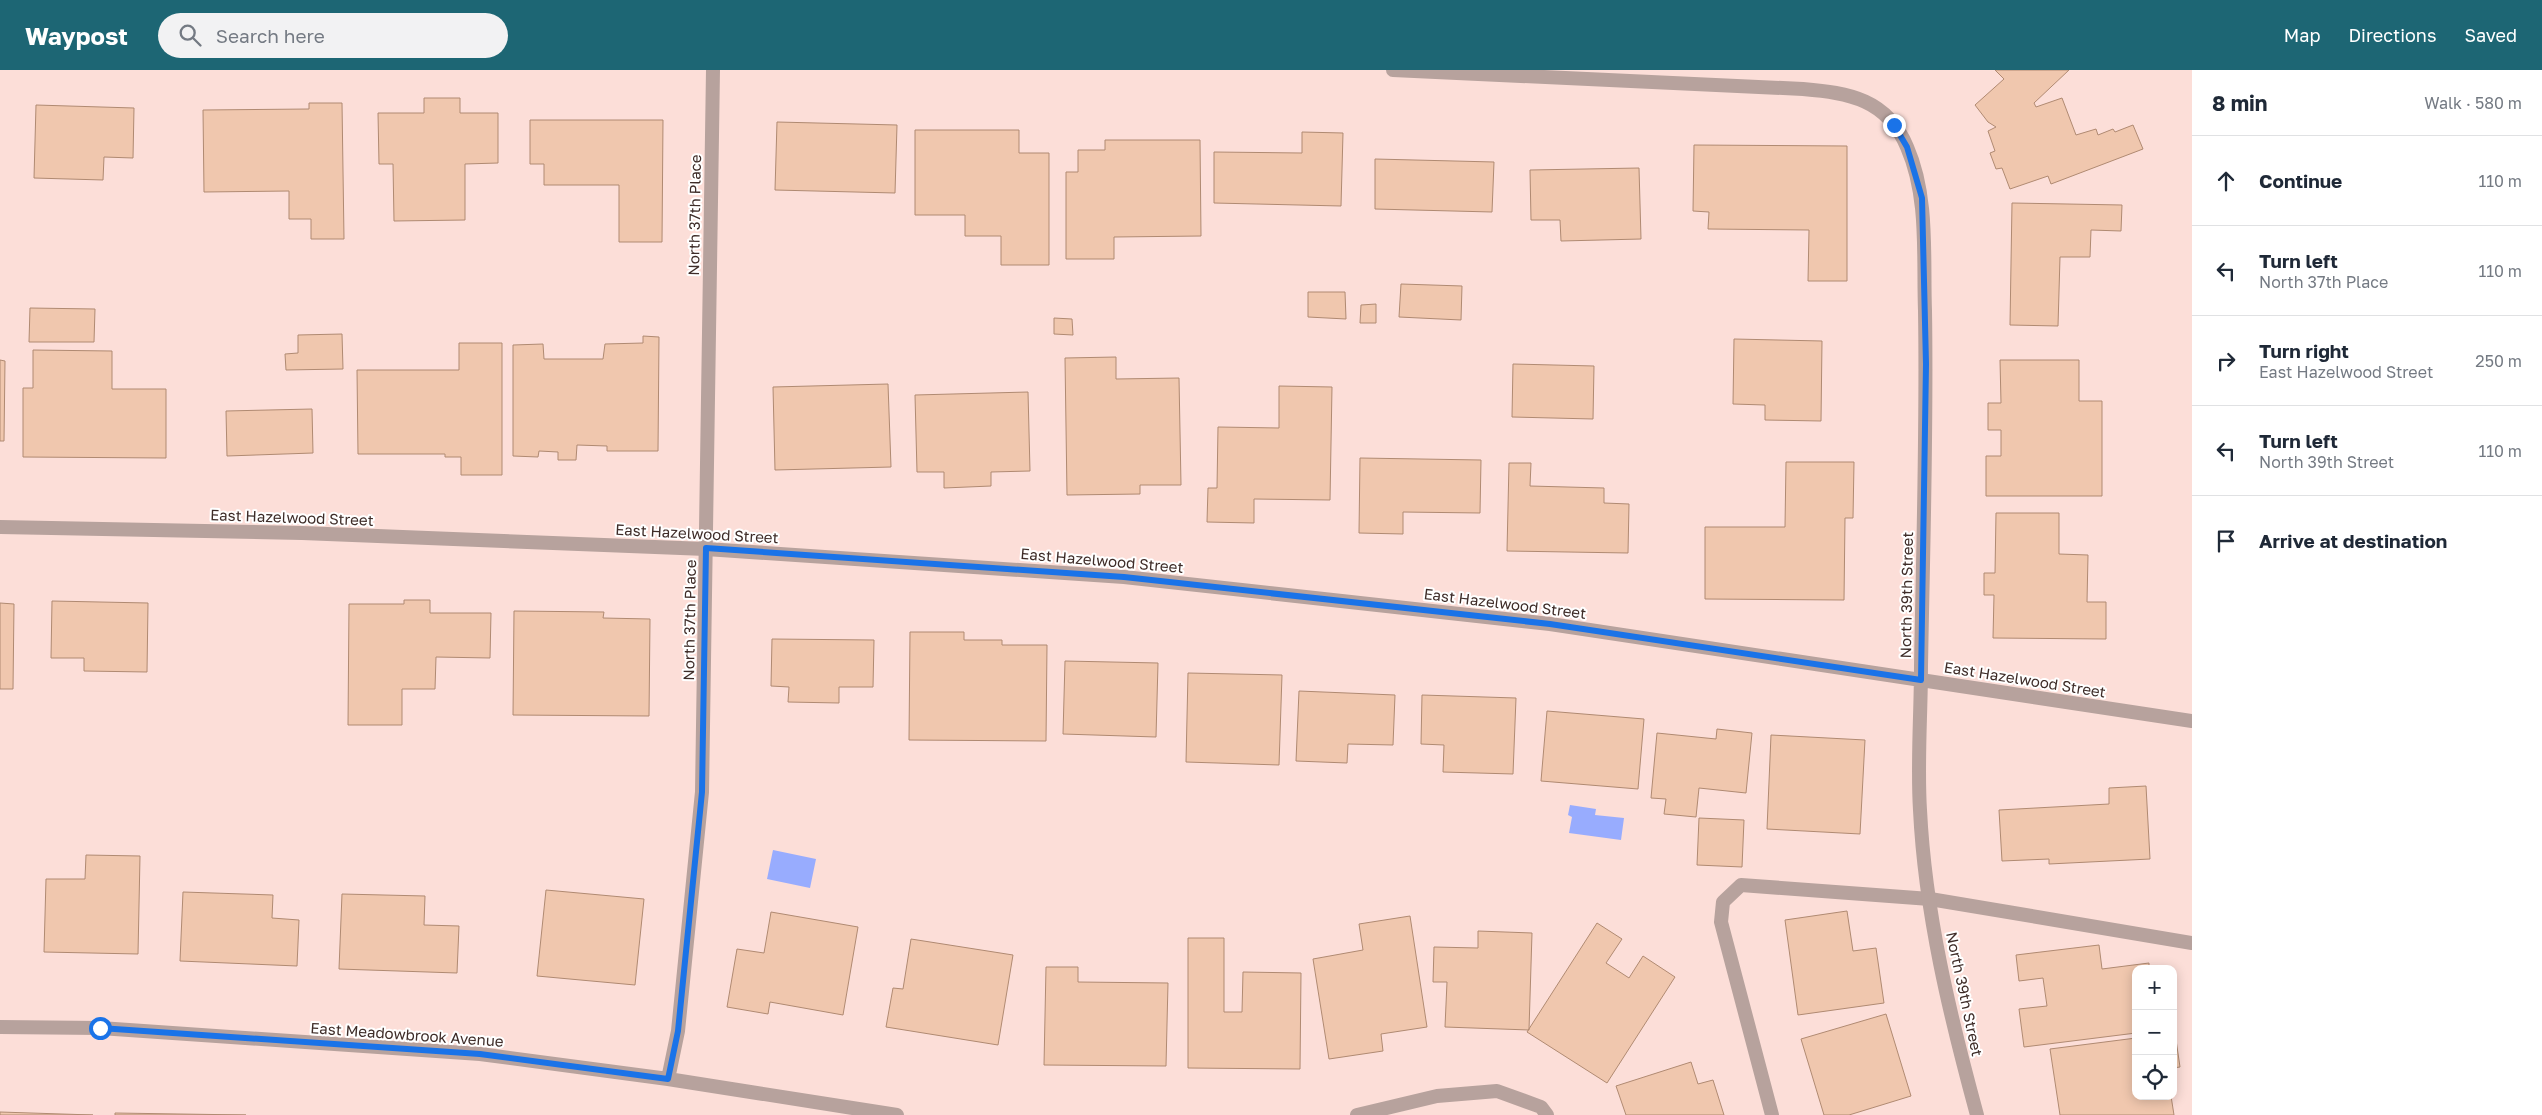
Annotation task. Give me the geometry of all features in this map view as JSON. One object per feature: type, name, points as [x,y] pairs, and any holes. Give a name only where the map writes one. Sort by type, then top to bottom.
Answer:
[{"type":"street","name":"North 37th Place","points":[[668,1079],[678,1031],[702,792],[712,70]]},
{"type":"street","name":"North 39th Street","points":[[1393,70],[1803,89],[1843,93],[1881,109],[1894,125],[1907,147],[1922,198],[1926,364],[1920,810],[1930,899],[1953,1030],[1977,1115]]},
{"type":"street","name":"East Hazelwood Street","points":[[0,527],[302,533],[706,548],[1134,578],[1550,624],[2192,721]]},
{"type":"street","points":[[1772,1115],[1721,922],[1723,902],[1741,885],[1930,899],[2192,943]]},
{"type":"street","name":"East Meadowbrook Avenue","points":[[0,1028],[100,1028],[480,1054],[668,1079],[897,1115]]},
{"type":"street","points":[[1357,1115],[1437,1096],[1496,1090],[1544,1111]]},
{"type":"water","points":[[1570,805],[1596,809],[1595,815],[1624,818],[1621,840],[1569,833],[1572,817],[1568,815]]},
{"type":"water","points":[[773,850],[816,859],[810,888],[767,879]]},
{"type":"building","points":[[1995,70],[2069,70],[2034,103],[2036,107],[2062,98],[2076,135],[2096,129],[2098,135],[2113,129],[2115,132],[2133,125],[2143,149],[2051,184],[2048,176],[2010,189],[2002,168],[1996,169],[1990,153],[1995,151],[1988,131],[1996,127],[1988,122],[1975,105],[2004,79]]},
{"type":"building","points":[[424,98],[460,98],[460,113],[498,113],[498,163],[465,164],[465,220],[394,221],[393,164],[379,164],[378,113],[424,113]]},
{"type":"building","points":[[309,103],[342,103],[344,239],[311,239],[311,219],[289,219],[289,191],[204,192],[203,110],[309,109]]},
{"type":"building","points":[[36,105],[134,108],[133,158],[104,157],[103,180],[34,178]]},
{"type":"building","points":[[530,120],[663,120],[662,242],[619,242],[619,185],[544,185],[544,164],[530,164]]},
{"type":"building","points":[[777,122],[897,125],[895,193],[775,190]]},
{"type":"building","points":[[915,130],[1019,130],[1019,153],[1049,153],[1049,265],[1001,265],[1001,236],[965,236],[965,215],[915,215]]},
{"type":"building","points":[[1302,132],[1343,133],[1341,206],[1214,203],[1214,152],[1302,153]]},
{"type":"building","points":[[1105,140],[1200,140],[1201,236],[1114,237],[1114,259],[1066,259],[1066,172],[1078,172],[1078,150],[1105,150]]},
{"type":"building","points":[[1694,145],[1847,146],[1847,281],[1808,281],[1809,230],[1708,229],[1709,212],[1693,211]]},
{"type":"building","points":[[1375,159],[1494,162],[1492,212],[1375,209]]},
{"type":"building","points":[[1639,168],[1641,239],[1561,241],[1560,220],[1531,220],[1530,170]]},
{"type":"building","points":[[2012,203],[2122,205],[2121,231],[2091,230],[2090,257],[2060,257],[2058,326],[2010,325]]},
{"type":"building","points":[[1401,284],[1462,286],[1461,320],[1399,317]]},
{"type":"building","points":[[1308,292],[1345,292],[1346,319],[1308,317]]},
{"type":"building","points":[[1376,304],[1376,323],[1360,323],[1361,305]]},
{"type":"building","points":[[30,308],[95,309],[94,342],[29,342]]},
{"type":"building","points":[[1054,318],[1072,319],[1073,335],[1054,334]]},
{"type":"building","points":[[342,334],[343,369],[286,370],[285,354],[298,353],[298,335]]},
{"type":"building","points":[[643,336],[659,337],[658,451],[607,451],[607,446],[577,445],[576,460],[558,460],[558,452],[539,451],[538,457],[513,456],[513,345],[543,344],[544,359],[603,359],[605,344],[643,343]]},
{"type":"building","points":[[1734,339],[1822,341],[1821,421],[1765,420],[1765,405],[1733,404]]},
{"type":"building","points":[[459,343],[502,343],[502,475],[461,475],[461,457],[445,457],[445,454],[358,454],[357,370],[459,370]]},
{"type":"building","points":[[33,350],[112,351],[112,389],[166,389],[166,458],[23,457],[23,388],[33,388]]},
{"type":"building","points":[[1116,357],[1116,379],[1179,378],[1181,485],[1140,485],[1140,494],[1067,495],[1065,358]]},
{"type":"building","points":[[0,360],[5,361],[4,441],[0,441]]},
{"type":"building","points":[[2000,360],[2079,360],[2079,401],[2102,401],[2102,496],[1986,496],[1986,456],[2001,456],[2001,430],[1988,430],[1988,403],[2001,403]]},
{"type":"building","points":[[1513,364],[1594,366],[1593,419],[1512,417]]},
{"type":"building","points":[[888,384],[891,467],[775,470],[773,387]]},
{"type":"building","points":[[1279,386],[1332,387],[1330,500],[1254,499],[1254,523],[1207,522],[1208,488],[1217,488],[1218,427],[1279,428]]},
{"type":"building","points":[[1028,392],[1030,471],[991,472],[991,486],[944,488],[944,472],[917,472],[915,395]]},
{"type":"building","points":[[312,409],[313,453],[227,456],[226,411]]},
{"type":"building","points":[[1360,458],[1481,460],[1480,513],[1403,512],[1403,534],[1359,533]]},
{"type":"building","points":[[1786,462],[1854,462],[1853,518],[1845,518],[1844,600],[1705,599],[1705,527],[1785,527]]},
{"type":"building","points":[[1509,463],[1531,463],[1530,486],[1604,488],[1604,503],[1629,504],[1628,553],[1507,551]]},
{"type":"building","points":[[1996,513],[2059,513],[2059,554],[2088,555],[2087,602],[2106,602],[2106,639],[1993,638],[1994,595],[1984,595],[1984,573],[1995,573]]},
{"type":"building","points":[[404,600],[430,600],[430,613],[491,613],[490,658],[436,657],[435,689],[402,689],[402,725],[348,725],[349,604],[404,604]]},
{"type":"building","points":[[52,601],[148,603],[147,672],[84,671],[84,658],[51,658]]},
{"type":"building","points":[[0,603],[14,604],[13,689],[0,689]]},
{"type":"building","points":[[514,611],[604,612],[603,618],[650,619],[649,716],[513,715]]},
{"type":"building","points":[[910,632],[964,632],[964,640],[1002,640],[1002,645],[1047,645],[1046,741],[909,740]]},
{"type":"building","points":[[772,639],[874,640],[873,687],[839,687],[839,703],[788,702],[789,687],[771,686]]},
{"type":"building","points":[[1065,661],[1158,663],[1156,737],[1063,734]]},
{"type":"building","points":[[1188,673],[1282,675],[1279,765],[1186,762]]},
{"type":"building","points":[[1299,691],[1395,695],[1393,745],[1348,744],[1347,763],[1296,761]]},
{"type":"building","points":[[1422,695],[1516,698],[1513,774],[1443,772],[1444,745],[1421,744]]},
{"type":"building","points":[[1547,711],[1644,719],[1638,789],[1541,781]]},
{"type":"building","points":[[1717,729],[1752,733],[1746,793],[1699,788],[1696,817],[1664,814],[1666,799],[1651,798],[1657,733],[1716,739]]},
{"type":"building","points":[[1771,735],[1865,740],[1860,834],[1767,829]]},
{"type":"building","points":[[2146,786],[2150,859],[2049,864],[2049,859],[2002,861],[1999,810],[2109,804],[2109,788]]},
{"type":"building","points":[[1699,818],[1744,820],[1742,867],[1697,865]]},
{"type":"building","points":[[86,855],[140,856],[138,954],[44,952],[46,879],[85,879]]},
{"type":"building","points":[[546,890],[644,899],[635,985],[537,976]]},
{"type":"building","points":[[183,892],[273,895],[272,918],[299,920],[297,966],[180,961]]},
{"type":"building","points":[[342,894],[425,896],[424,925],[459,926],[457,973],[339,969]]},
{"type":"building","points":[[1847,911],[1853,951],[1876,948],[1884,1003],[1798,1015],[1785,920]]},
{"type":"building","points":[[771,912],[858,927],[843,1015],[770,1002],[768,1014],[727,1007],[737,949],[764,953]]},
{"type":"building","points":[[1410,916],[1427,1027],[1381,1034],[1383,1051],[1329,1059],[1313,959],[1363,950],[1359,924]]},
{"type":"building","points":[[1597,923],[1622,939],[1606,963],[1629,978],[1643,956],[1675,977],[1607,1083],[1527,1032]]},
{"type":"building","points":[[1478,931],[1532,933],[1529,1030],[1445,1027],[1447,982],[1433,982],[1434,947],[1478,948]]},
{"type":"building","points":[[1188,938],[1224,938],[1224,1012],[1242,1012],[1243,972],[1301,973],[1300,1069],[1188,1068]]},
{"type":"building","points":[[911,939],[1013,955],[998,1045],[886,1027],[893,988],[903,989]]},
{"type":"building","points":[[2099,945],[2102,969],[2132,965],[2132,1034],[2024,1047],[2019,1009],[2047,1006],[2043,978],[2019,981],[2016,955]]},
{"type":"building","points":[[2149,963],[2149,965],[2133,965]]},
{"type":"building","points":[[1046,967],[1078,967],[1078,982],[1168,983],[1166,1066],[1044,1065]]},
{"type":"building","points":[[1886,1014],[1911,1096],[1849,1115],[1824,1115],[1801,1039]]},
{"type":"building","points":[[2132,1039],[2132,1100],[2172,1100],[2174,1115],[2060,1115],[2050,1049]]},
{"type":"building","points":[[2177,1047],[2180,1067],[2177,1067]]},
{"type":"building","points":[[1691,1062],[1698,1084],[1713,1080],[1724,1115],[1626,1115],[1616,1086]]},
{"type":"building","points":[[0,1112],[93,1115],[0,1115]]},
{"type":"building","points":[[115,1113],[246,1115],[115,1115]]},
{"type":"route","points":[[100,1028],[480,1054],[668,1079],[678,1031],[702,792],[706,548],[1124,577],[1550,624],[1921,680],[1926,364],[1922,198],[1907,147],[1894,125]]}]
